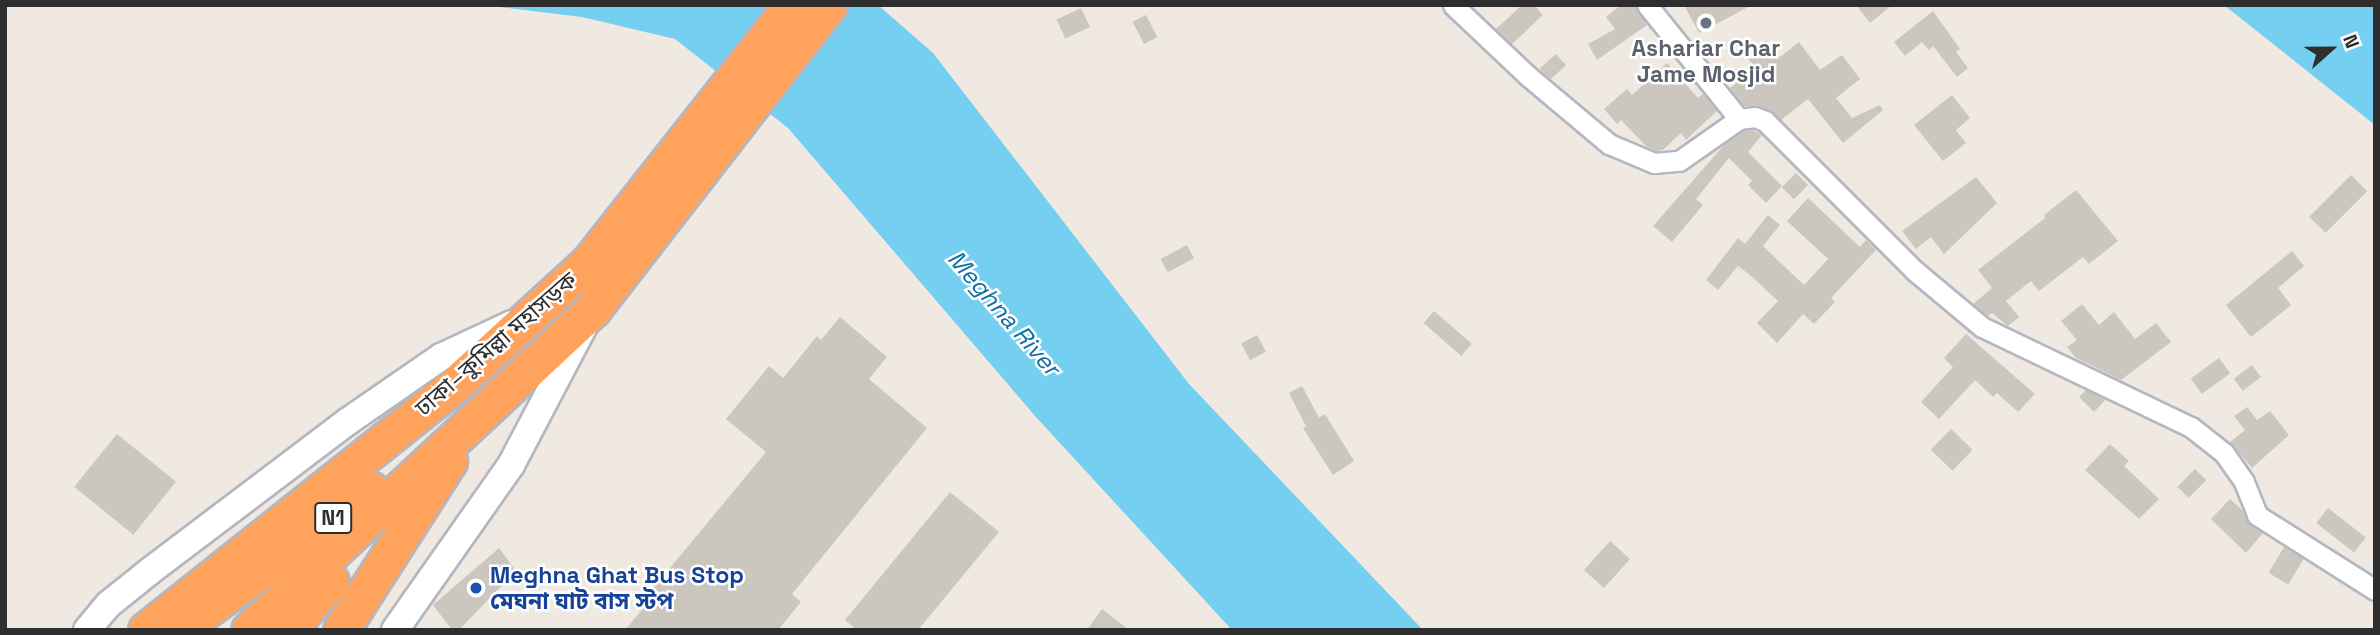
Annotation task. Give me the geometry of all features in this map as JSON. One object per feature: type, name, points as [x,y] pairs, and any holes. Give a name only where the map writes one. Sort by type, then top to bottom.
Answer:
[{"type":"highway","name":"ঢাকা–কুমিল্লা মহাসড়ক","points":[[249,630],[593,309],[604,269],[792,5]]},
{"type":"highway","name":"ঢাকা–কুমিল্লা মহাসড়ক","points":[[146,630],[461,379],[539,311],[604,269],[829,5]]},
{"type":"highway","name":"ঢাকা–কুমিল্লা মহাসড়ক","points":[[341,630],[403,529],[487,406]]},
{"type":"highway","name":"ঢাকা–কুমিল্লা মহাসড়ক","points":[[179,630],[487,406]]},
{"type":"highway","name":"ঢাকা–কুমিল্লা মহাসড়ক","points":[[207,630],[487,406]]},
{"type":"highway","name":"ঢাকা–কুমিল্লা মহাসড়ক","points":[[229,630],[487,406]]},
{"type":"highway","name":"ঢাকা–কুমিল্লা মহাসড়ক","points":[[273,630],[487,406]]},
{"type":"highway","name":"ঢাকা–কুমিল্লা মহাসড়ক","points":[[288,630],[487,406]]},
{"type":"highway","name":"ঢাকা–কুমিল্লা মহাসড়ক","points":[[301,630],[330,594],[403,529]]},
{"type":"highway","name":"ঢাকা–কুমিল্লা মহাসড়ক","points":[[322,630],[403,529]]},
{"type":"street","points":[[1453,5],[1609,144],[1654,163],[1679,161],[1739,119],[1755,117],[1765,121],[1915,271],[1982,327],[2191,427],[2224,453],[2244,482],[2257,515],[2375,590]]},
{"type":"street","points":[[1647,5],[1739,119]]},
{"type":"street","points":[[395,630],[511,465],[593,309]]},
{"type":"street","points":[[86,630],[109,604],[150,571],[358,415],[441,357],[539,311]]},
{"type":"water","name":"Meghna River","points":[[482,5],[878,5],[933,53],[1189,384],[1423,630],[1232,630],[1036,417],[788,128],[675,39],[582,17]]},
{"type":"water","points":[[2224,5],[2375,5],[2375,125]]},
{"type":"building","points":[[1522,5],[1534,5],[1543,15],[1512,44],[1496,29]]},
{"type":"building","points":[[1621,5],[1635,5],[1647,25],[1597,60],[1588,44],[1615,29],[1606,17]]},
{"type":"building","name":"Ashariar Char Jame Mosjid","points":[[1684,5],[1752,5],[1699,33]]},
{"type":"building","points":[[1856,5],[1892,5],[1870,23]]},
{"type":"building","points":[[1081,8],[1090,27],[1065,38],[1057,19]]},
{"type":"building","points":[[1933,11],[1960,49],[1956,52],[1968,68],[1957,77],[1933,46],[1929,50],[1922,42],[1905,56],[1894,42]]},
{"type":"building","points":[[1146,15],[1157,37],[1144,44],[1133,22]]},
{"type":"building","points":[[1766,40],[1780,57],[1799,42],[1820,70],[1842,55],[1860,79],[1836,98],[1852,118],[1880,105],[1883,110],[1843,143],[1808,99],[1781,120],[1760,106],[1744,106],[1730,88],[1755,68],[1746,56]]},
{"type":"building","points":[[1556,54],[1566,65],[1550,80],[1540,69]]},
{"type":"building","points":[[1667,63],[1698,98],[1703,94],[1717,111],[1686,140],[1681,133],[1663,150],[1656,151],[1646,146],[1621,120],[1617,124],[1604,109],[1627,89],[1632,95]]},
{"type":"building","points":[[1952,95],[1970,118],[1956,130],[1966,143],[1943,161],[1914,125]]},
{"type":"building","points":[[1753,130],[1762,135],[1748,152],[1782,186],[1766,203],[1748,185],[1752,181],[1729,158],[1696,199],[1703,205],[1672,242],[1653,226],[1724,145],[1744,131]]},
{"type":"building","points":[[1796,173],[1808,185],[1794,199],[1782,187]]},
{"type":"building","points":[[2351,175],[2367,191],[2326,233],[2309,217]]},
{"type":"building","points":[[1976,177],[1997,203],[1944,254],[1931,237],[1916,249],[1902,231]]},
{"type":"building","points":[[2076,190],[2118,241],[2089,264],[2083,257],[2039,291],[2031,281],[2006,301],[2019,317],[2008,326],[1992,313],[1988,316],[1973,304],[1992,288],[1978,270]]},
{"type":"building","points":[[1808,198],[1860,247],[1866,240],[1876,250],[1831,298],[1835,302],[1814,324],[1803,314],[1777,343],[1757,323],[1778,301],[1750,275],[1738,266],[1718,290],[1706,280],[1738,238],[1745,244],[1768,215],[1780,225],[1763,246],[1804,285],[1828,259],[1787,221]]},
{"type":"building","points":[[1187,245],[1194,258],[1168,272],[1161,259]]},
{"type":"building","points":[[2292,251],[2304,266],[2278,288],[2291,305],[2251,337],[2226,305]]},
{"type":"building","points":[[2082,304],[2099,325],[2114,312],[2135,339],[2156,323],[2171,342],[2121,380],[2076,358],[2067,347],[2077,340],[2061,321]]},
{"type":"building","points":[[1434,311],[1472,344],[1461,356],[1424,323]]},
{"type":"building","points":[[840,317],[887,357],[869,379],[927,428],[792,594],[801,602],[778,630],[625,630],[650,600],[646,597],[766,452],[726,419],[769,366],[783,378],[817,336],[821,340]]},
{"type":"building","points":[[1966,334],[2035,394],[2018,412],[1997,393],[1993,397],[1975,380],[1939,419],[1921,402],[1953,367],[1944,358]]},
{"type":"building","points":[[1257,335],[1266,352],[1250,360],[1241,343]]},
{"type":"building","points":[[2219,358],[2230,373],[2202,394],[2191,379]]},
{"type":"building","points":[[2252,365],[2261,377],[2243,391],[2234,379]]},
{"type":"building","points":[[1302,386],[1319,418],[1325,414],[1354,461],[1333,475],[1303,428],[1306,426],[1289,393]]},
{"type":"building","points":[[2086,390],[2105,400],[2094,412],[2079,397]]},
{"type":"building","points":[[2247,407],[2257,420],[2270,411],[2289,435],[2252,468],[2230,442],[2245,430],[2234,416]]},
{"type":"building","points":[[1951,429],[1973,450],[1952,471],[1931,450]]},
{"type":"building","points":[[117,434],[176,482],[133,535],[74,487]]},
{"type":"building","points":[[2110,444],[2129,461],[2124,466],[2159,499],[2139,519],[2085,470]]},
{"type":"building","points":[[2195,469],[2206,480],[2189,498],[2177,487]]},
{"type":"building","points":[[950,492],[999,532],[918,630],[857,630],[845,620]]},
{"type":"building","points":[[2230,499],[2242,510],[2250,525],[2263,533],[2246,553],[2211,519]]},
{"type":"building","points":[[2328,508],[2366,538],[2354,553],[2316,523]]},
{"type":"building","points":[[1610,541],[1630,559],[1604,588],[1584,570]]},
{"type":"building","points":[[2284,547],[2304,559],[2288,585],[2269,573]]},
{"type":"building","name":"Meghna Ghat Bus Stop মেঘনা ঘাট বাস স্টপ","points":[[499,548],[516,571],[459,630],[452,630],[433,605]]},
{"type":"building","points":[[1102,609],[1129,630],[1087,630]]},
{"type":"place","name":"Ashariar Char Jame Mosjid","points":[[1706,23]]},
{"type":"place","name":"Meghna Ghat Bus Stop মেঘনা ঘাট বাস স্টপ","points":[[476,588]]}]
